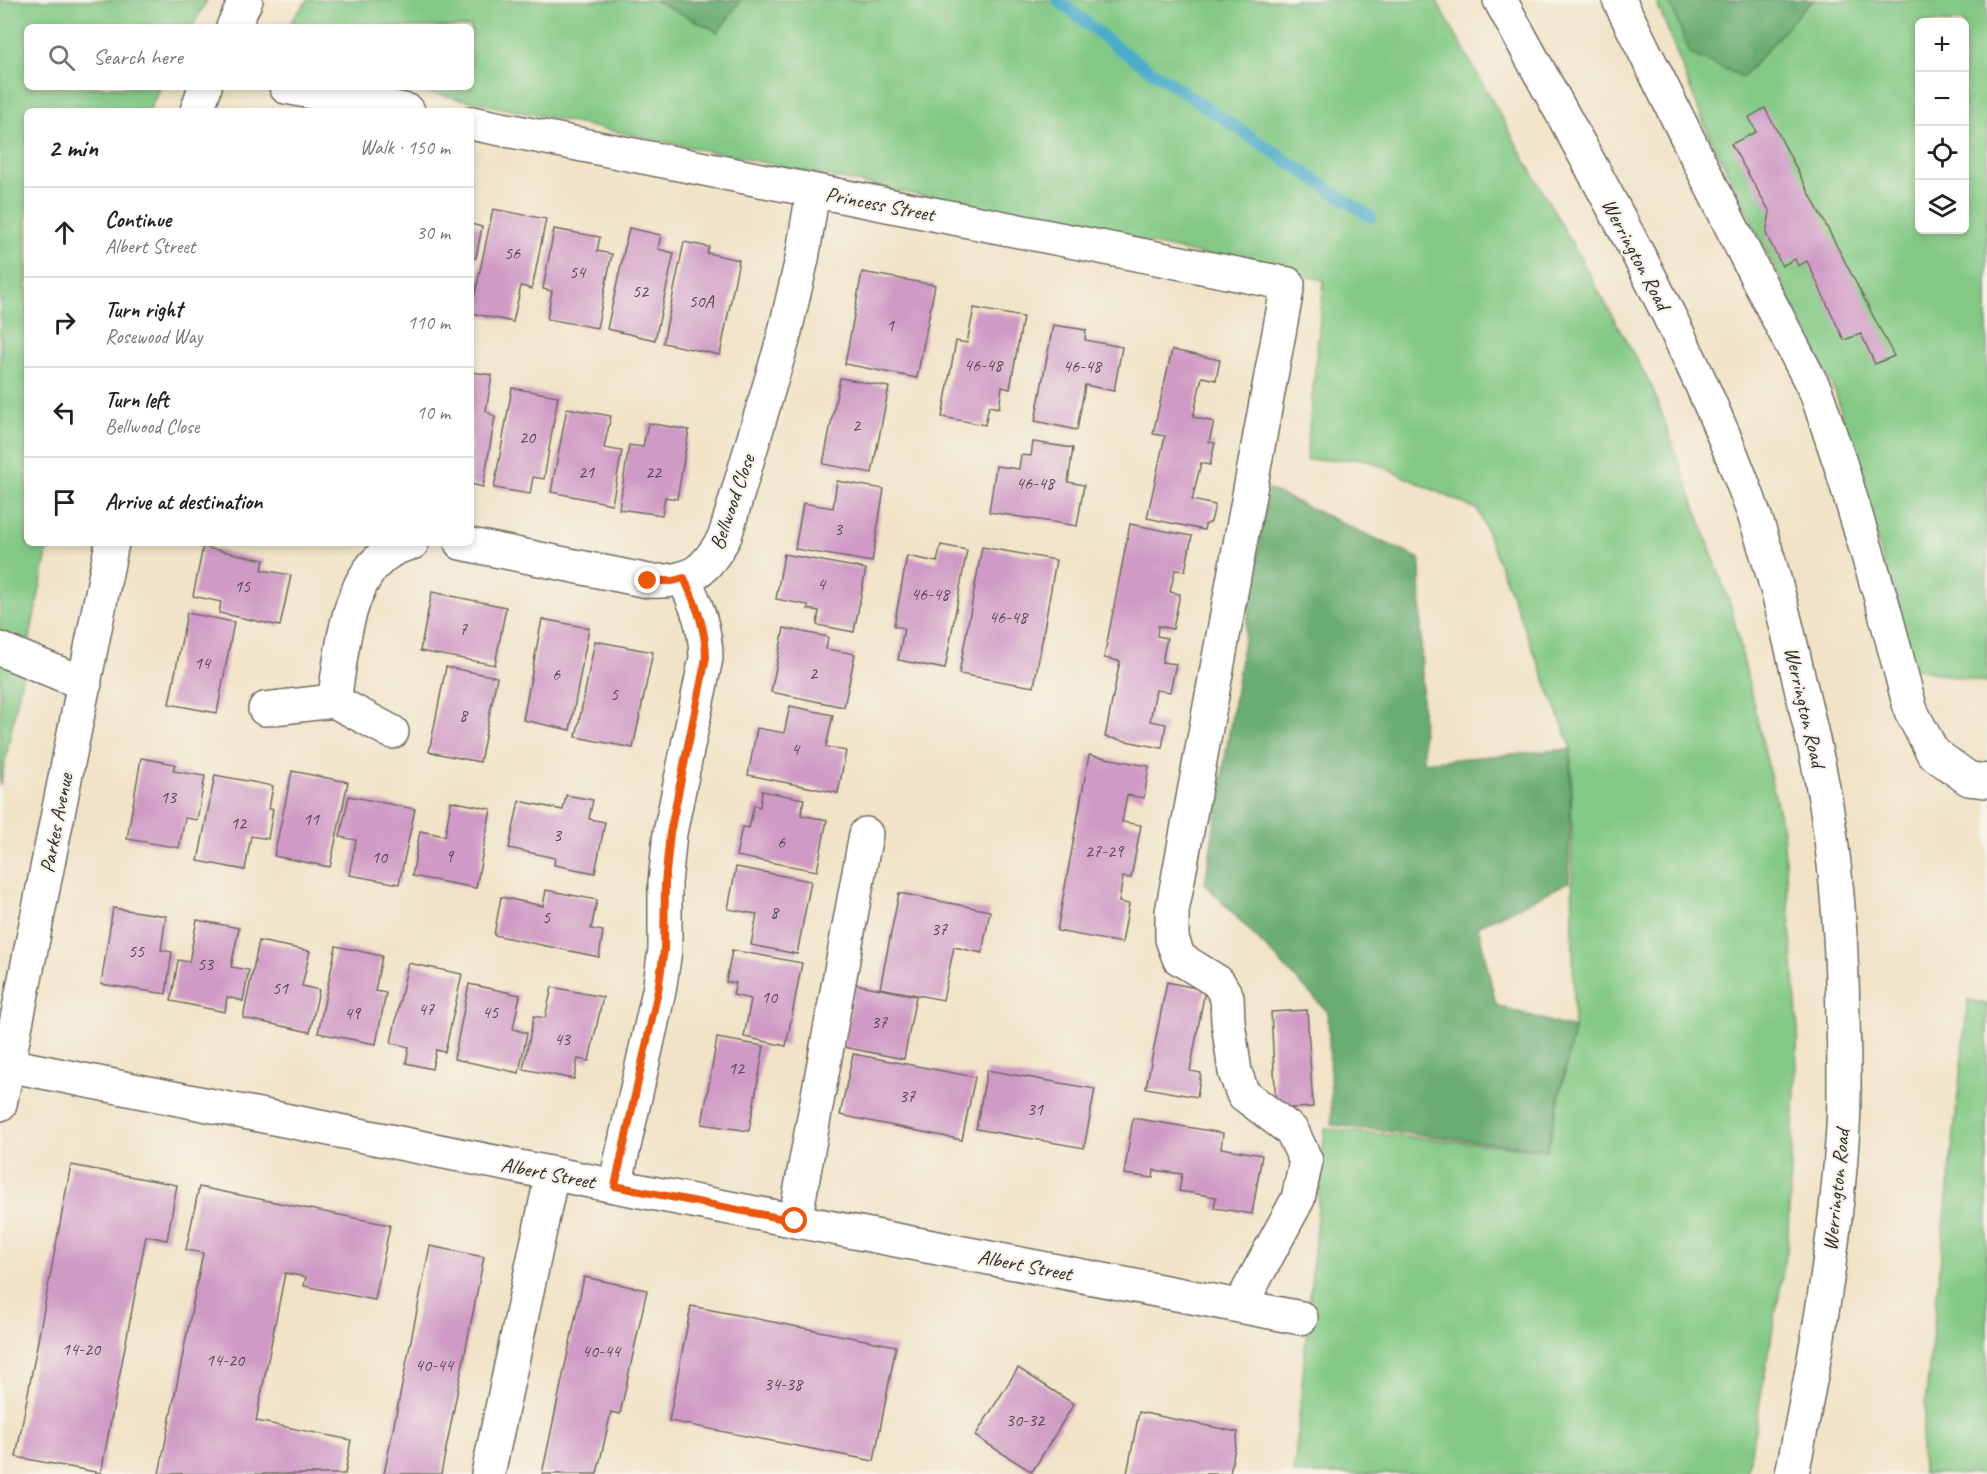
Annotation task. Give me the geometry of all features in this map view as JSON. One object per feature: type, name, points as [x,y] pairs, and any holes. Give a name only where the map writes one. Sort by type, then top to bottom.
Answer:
[{"type":"street","points":[[234,24],[246,0]]},
{"type":"street","name":"Werrington Road","points":[[1500,0],[1647,272],[1705,390],[1742,481],[1773,572],[1814,745],[1828,816],[1838,902],[1842,985],[1843,1124],[1837,1209],[1824,1299],[1792,1474]]},
{"type":"street","points":[[1619,0],[1816,392],[1883,605],[1911,711],[1933,753],[1969,778],[1987,781]]},
{"type":"street","points":[[198,108],[204,90]]},
{"type":"street","points":[[301,90],[393,108]]},
{"type":"street","name":"Princess Street","points":[[474,124],[1288,284],[1172,912],[1172,939],[1179,958],[1218,982],[1227,997],[1235,1072],[1243,1094],[1292,1131],[1306,1161],[1298,1199],[1240,1306]]},
{"type":"street","name":"Bellwood Close","points":[[474,546],[648,581],[673,581],[684,578],[698,571],[713,558],[725,536],[783,340],[802,259],[813,191]]},
{"type":"street","name":"Parkes Avenue","points":[[0,1104],[111,546]]},
{"type":"street","points":[[334,702],[355,596],[370,570],[374,550],[393,550],[404,546]]},
{"type":"street","points":[[615,1186],[658,991],[664,950],[665,883],[670,833],[706,658],[701,617],[684,578]]},
{"type":"street","points":[[0,649],[84,684]]},
{"type":"street","points":[[265,709],[334,702],[392,732]]},
{"type":"street","points":[[795,1221],[866,834]]},
{"type":"street","name":"Albert Street","points":[[8,1065],[552,1174],[1301,1318]]},
{"type":"street","points":[[488,1474],[552,1174]]},
{"type":"green space","points":[[0,0],[207,0],[194,24],[24,24],[24,90],[159,90],[150,108],[24,108],[24,546],[48,546],[0,786]]},
{"type":"green space","points":[[308,0],[1436,0],[1652,387],[1731,607],[1783,831],[1798,1030],[1787,1250],[1747,1474],[1294,1474],[1325,1129],[1548,1150],[1574,1030],[1571,746],[1478,510],[1365,459],[1306,460],[1324,280],[417,90],[474,90],[474,24],[290,23]]},
{"type":"green space","points":[[654,0],[741,0],[718,32]]},
{"type":"green space","points":[[1656,0],[1987,0],[1987,683],[1913,668],[1836,394],[1705,126]]},
{"type":"green space","points":[[1669,0],[1814,0],[1802,10],[1743,77],[1690,54]]},
{"type":"green space","points":[[1268,489],[1420,559],[1423,762],[1571,749],[1569,882],[1478,926],[1496,1005],[1574,1029],[1547,1149],[1332,1125],[1328,1012],[1205,884]]},
{"type":"green space","points":[[1968,1000],[1987,1004],[1987,1474],[1922,1474],[1921,1444]]},
{"type":"building","points":[[1765,108],[1894,356],[1875,364],[1861,334],[1844,340],[1807,261],[1798,266],[1795,259],[1782,266],[1766,234],[1770,212],[1731,144],[1756,132],[1749,117]]},
{"type":"building","points":[[493,209],[546,219],[532,289],[521,286],[513,322],[474,314],[474,299]]},
{"type":"building","points":[[474,225],[482,227],[476,258],[474,258]]},
{"type":"building","points":[[629,228],[661,235],[658,249],[674,253],[655,340],[607,329]]},
{"type":"building","points":[[554,229],[600,237],[597,251],[612,254],[597,328],[547,319],[552,291],[543,289]]},
{"type":"building","points":[[684,242],[709,247],[707,253],[739,260],[720,355],[663,343]]},
{"type":"building","points":[[862,272],[935,285],[917,378],[845,364]]},
{"type":"building","points":[[974,308],[1023,317],[1010,389],[1002,387],[999,408],[989,406],[985,425],[942,417],[956,341],[967,343]]},
{"type":"building","points":[[1053,325],[1086,330],[1085,340],[1122,347],[1114,391],[1085,385],[1077,430],[1035,421]]},
{"type":"building","points":[[1172,350],[1220,360],[1216,380],[1202,377],[1193,417],[1214,422],[1209,442],[1215,443],[1210,465],[1201,463],[1192,500],[1215,505],[1211,522],[1205,525],[1204,530],[1147,518],[1165,436],[1153,434]]},
{"type":"building","points":[[474,372],[492,375],[486,411],[495,417],[483,487],[474,485]]},
{"type":"building","points":[[840,378],[889,387],[872,473],[823,464]]},
{"type":"building","points":[[512,388],[558,396],[544,479],[533,477],[530,494],[494,488]]},
{"type":"building","points":[[567,408],[611,416],[604,448],[622,451],[612,504],[551,492]]},
{"type":"building","points":[[648,423],[689,430],[677,499],[665,497],[662,515],[619,509],[629,445],[643,447]]},
{"type":"building","points":[[1033,442],[1073,448],[1068,482],[1084,485],[1077,526],[989,512],[996,466],[1019,469],[1021,455],[1031,456]]},
{"type":"building","points":[[837,481],[884,489],[872,562],[795,549],[803,503],[833,508]]},
{"type":"building","points":[[1130,524],[1192,536],[1185,571],[1175,570],[1170,592],[1180,594],[1173,629],[1158,626],[1157,636],[1167,638],[1162,662],[1176,664],[1170,692],[1156,690],[1150,721],[1166,724],[1162,748],[1105,737],[1120,661],[1104,658]]},
{"type":"building","points":[[941,545],[967,550],[945,669],[898,660],[904,628],[894,626],[907,556],[937,562]]},
{"type":"building","points":[[203,547],[264,560],[262,570],[291,575],[280,626],[219,613],[221,602],[193,596]]},
{"type":"building","points":[[982,547],[1056,560],[1034,687],[959,674]]},
{"type":"building","points":[[784,554],[866,569],[854,632],[817,625],[819,611],[808,609],[808,605],[776,599]]},
{"type":"building","points":[[432,592],[506,607],[495,665],[420,651]]},
{"type":"building","points":[[187,613],[234,622],[217,713],[169,704]]},
{"type":"building","points":[[542,619],[589,628],[570,730],[523,720]]},
{"type":"building","points":[[784,628],[828,637],[826,649],[855,654],[844,707],[771,692]]},
{"type":"building","points":[[595,641],[653,652],[633,748],[576,737]]},
{"type":"building","points":[[446,667],[497,677],[480,762],[429,752]]},
{"type":"building","points":[[790,706],[833,715],[826,747],[846,751],[838,793],[748,775],[757,728],[784,733]]},
{"type":"building","points":[[1089,755],[1149,766],[1144,798],[1127,795],[1122,822],[1141,825],[1131,878],[1123,877],[1119,902],[1129,904],[1122,943],[1057,931]]},
{"type":"building","points":[[141,758],[175,764],[173,771],[205,776],[197,820],[185,818],[179,848],[127,839]]},
{"type":"building","points":[[292,771],[348,782],[330,867],[274,856]]},
{"type":"building","points":[[215,775],[273,786],[269,809],[273,809],[268,839],[251,836],[245,870],[198,861]]},
{"type":"building","points":[[762,791],[804,799],[801,815],[827,820],[817,871],[736,856],[742,827],[749,828],[754,805],[760,807]]},
{"type":"building","points":[[566,795],[593,800],[589,819],[605,822],[595,873],[554,865],[555,858],[509,848],[519,801],[563,810]]},
{"type":"building","points":[[349,796],[415,809],[399,884],[349,875],[356,840],[340,837]]},
{"type":"building","points":[[451,801],[491,809],[476,888],[412,876],[420,831],[445,836]]},
{"type":"building","points":[[736,867],[811,881],[797,954],[751,945],[757,914],[728,909]]},
{"type":"building","points":[[546,890],[597,900],[591,929],[603,931],[599,957],[494,935],[501,897],[543,906]]},
{"type":"building","points":[[899,893],[990,911],[982,953],[954,947],[943,1000],[880,988]]},
{"type":"building","points":[[113,908],[166,916],[161,950],[172,952],[166,994],[101,984]]},
{"type":"building","points":[[197,920],[239,928],[231,967],[249,970],[243,1001],[227,997],[225,1012],[171,1001],[178,960],[189,962]]},
{"type":"building","points":[[259,941],[310,951],[302,986],[319,990],[310,1032],[243,1018]]},
{"type":"building","points":[[336,946],[382,956],[375,991],[386,993],[376,1044],[318,1033]]},
{"type":"building","points":[[732,950],[802,963],[786,1046],[744,1037],[751,999],[733,995],[736,983],[726,982]]},
{"type":"building","points":[[408,963],[462,974],[445,1052],[436,1050],[432,1069],[406,1063],[409,1047],[391,1043]]},
{"type":"building","points":[[1167,982],[1205,990],[1190,1071],[1201,1073],[1197,1097],[1146,1088]]},
{"type":"building","points":[[469,984],[520,995],[513,1029],[527,1033],[519,1073],[454,1059]]},
{"type":"building","points":[[855,984],[916,996],[904,1059],[843,1047]]},
{"type":"building","points":[[552,987],[603,997],[589,1061],[578,1059],[574,1079],[523,1069],[534,1016],[545,1018]]},
{"type":"building","points":[[1307,1010],[1313,1107],[1276,1109],[1271,1012]]},
{"type":"building","points":[[717,1038],[764,1046],[749,1131],[702,1124]]},
{"type":"building","points":[[853,1054],[975,1077],[962,1140],[840,1115]]},
{"type":"building","points":[[987,1070],[1095,1089],[1084,1148],[976,1129]]},
{"type":"building","points":[[1133,1118],[1223,1133],[1221,1148],[1262,1155],[1252,1214],[1214,1208],[1216,1197],[1179,1191],[1182,1174],[1154,1170],[1153,1178],[1124,1174]]},
{"type":"building","points":[[71,1165],[177,1185],[167,1240],[146,1236],[101,1473],[16,1457]]},
{"type":"building","points":[[199,1187],[390,1225],[375,1300],[304,1286],[306,1277],[285,1273],[256,1421],[351,1440],[345,1474],[159,1474],[203,1253],[186,1250]]},
{"type":"building","points":[[430,1246],[484,1257],[441,1474],[384,1474]]},
{"type":"building","points":[[584,1277],[647,1290],[620,1414],[611,1412],[597,1474],[542,1474]]},
{"type":"building","points":[[691,1306],[896,1346],[874,1461],[669,1421]]},
{"type":"building","points":[[1018,1368],[1074,1404],[1032,1472],[975,1436]]},
{"type":"building","points":[[1139,1412],[1238,1432],[1230,1474],[1127,1474]]},
{"type":"waterway","points":[[1058,0],[1119,49],[1371,217]]},
{"type":"route","points":[[648,581],[673,581],[684,578],[701,617],[706,658],[670,833],[665,883],[664,950],[658,991],[615,1186],[795,1221]]}]
